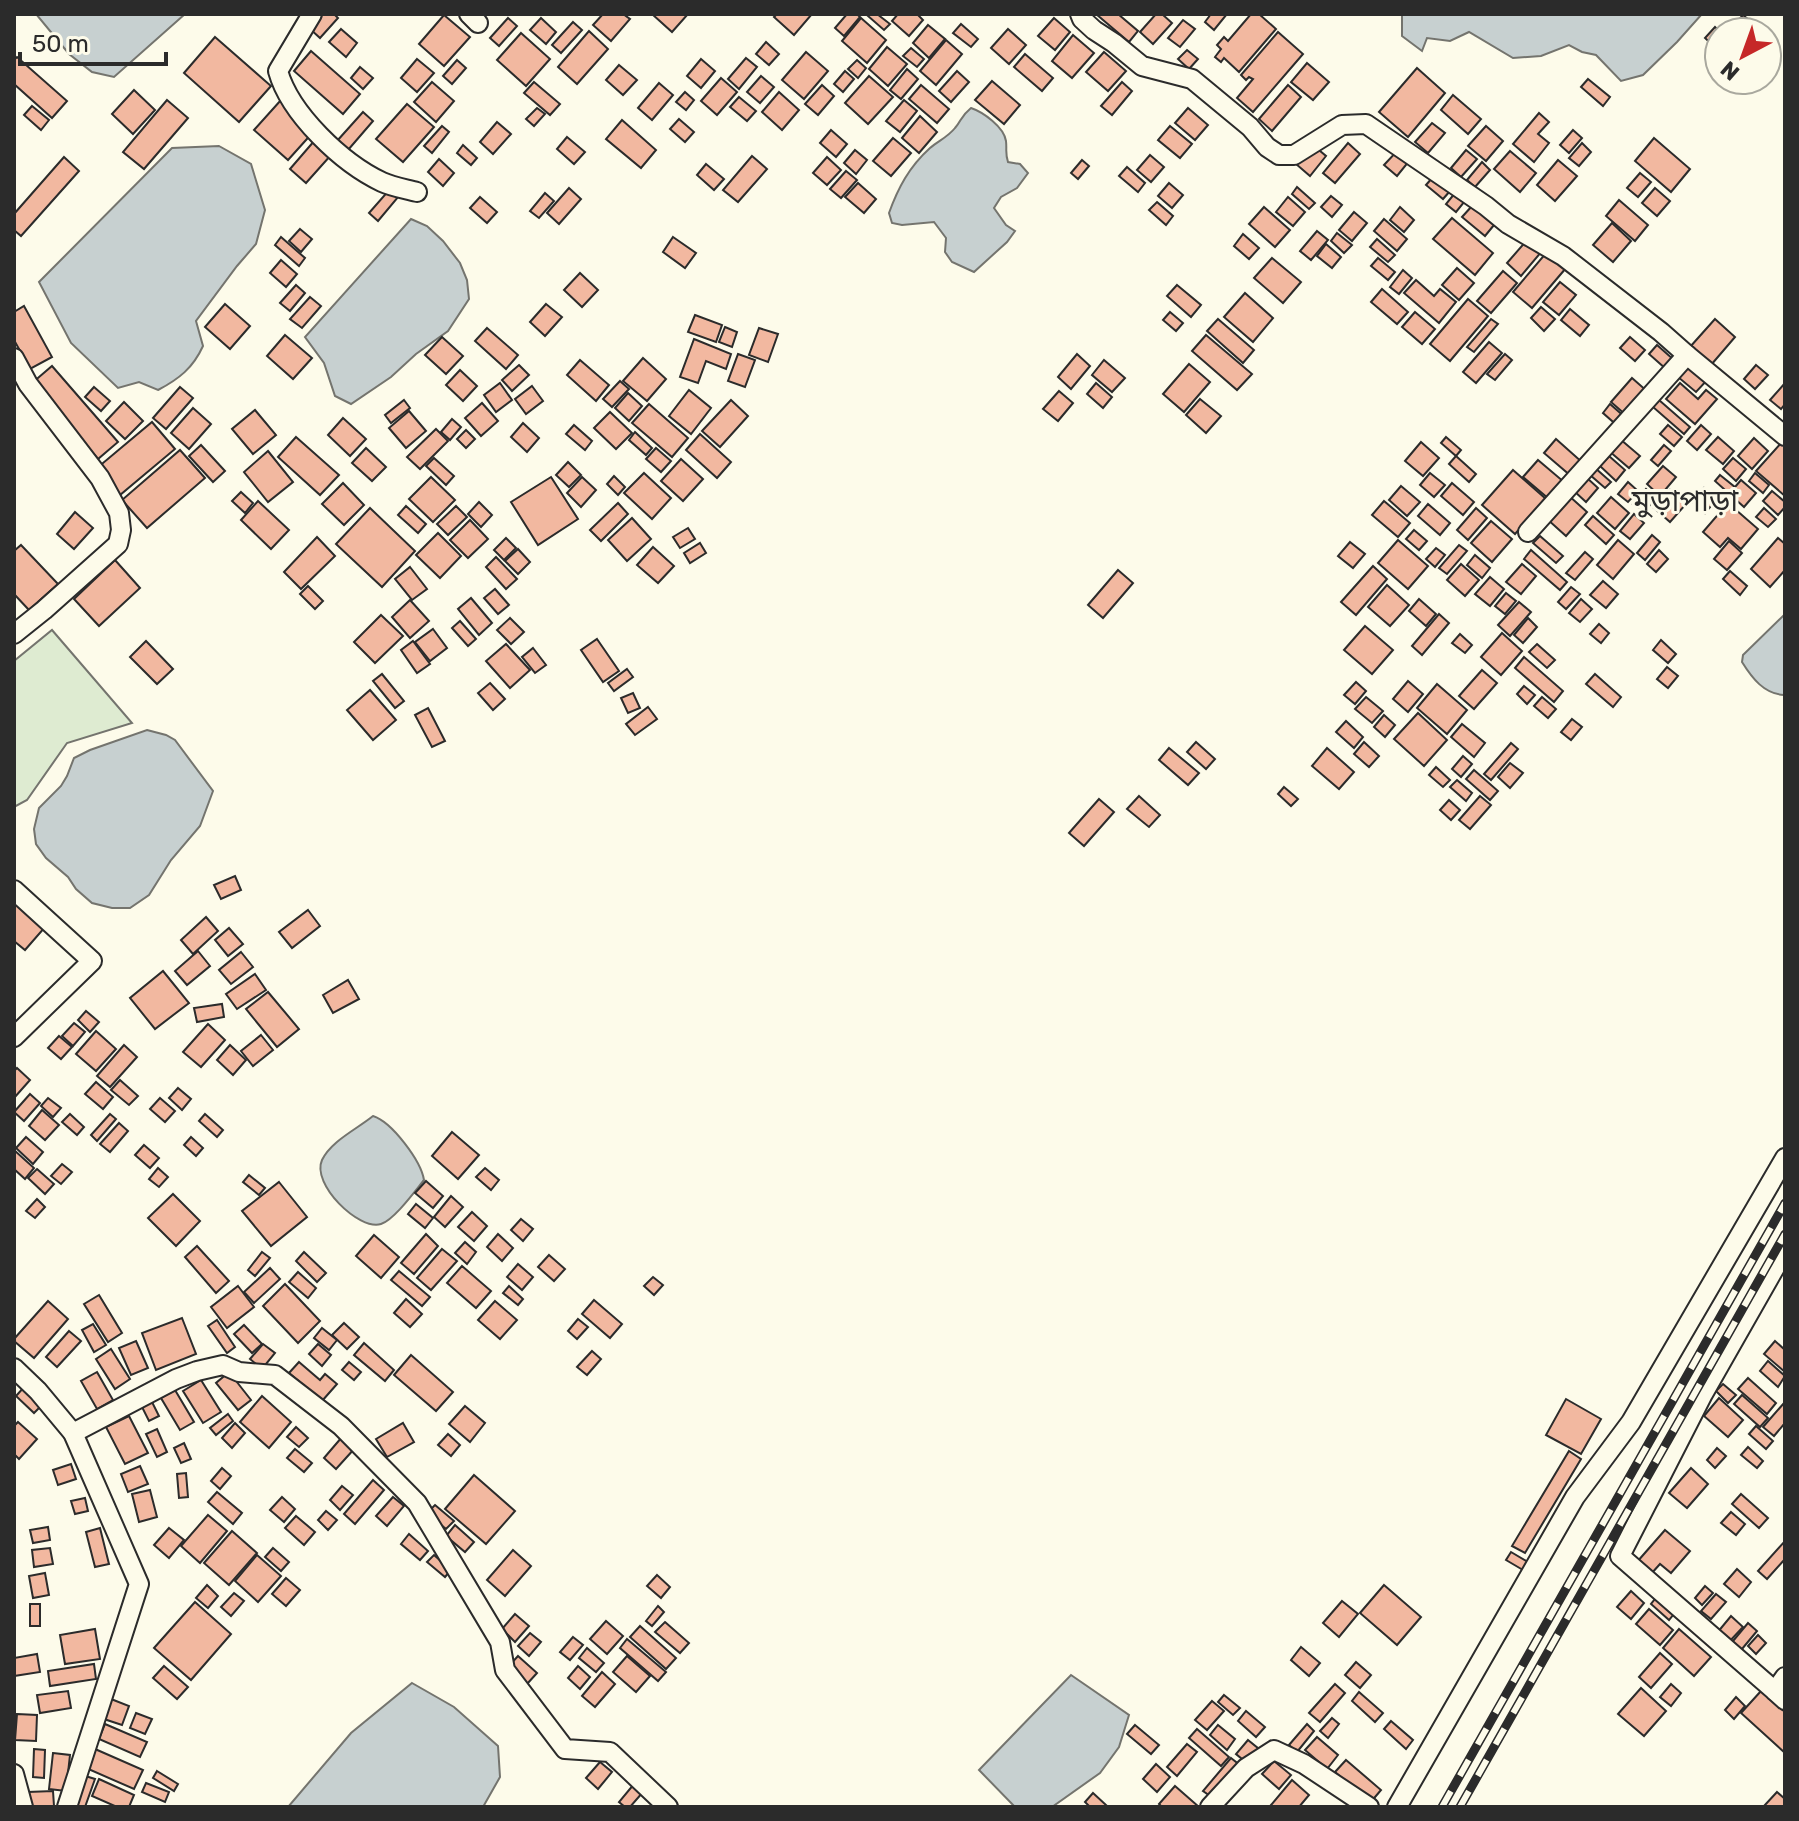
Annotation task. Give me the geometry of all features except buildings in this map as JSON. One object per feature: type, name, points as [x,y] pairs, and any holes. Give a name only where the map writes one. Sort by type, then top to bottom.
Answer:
[{"type":"street","points":[[312,14],[278,71],[287,94],[327,144],[357,168],[384,183],[417,192]]},
{"type":"street","points":[[1080,14],[1094,30],[1142,66],[1192,79],[1279,155],[1294,155],[1342,125],[1366,124],[1508,224],[1563,256],[1661,332],[1785,436]]},
{"type":"street","points":[[1528,532],[1687,355]]},
{"type":"street","points":[[14,358],[28,384],[100,478],[119,513],[121,530],[118,544],[14,634]]},
{"type":"street","points":[[14,890],[92,961],[14,1037]]},
{"type":"street","points":[[1397,1807],[1575,1497],[1631,1422],[1785,1158]]},
{"type":"street","points":[[1782,1689],[1620,1556],[1703,1394],[1785,1250]]},
{"type":"street","points":[[73,1433],[197,1371],[223,1365],[239,1372],[275,1375],[341,1426],[417,1503],[500,1642],[505,1670],[565,1749],[610,1752],[668,1807]]},
{"type":"street","points":[[14,1368],[73,1433],[139,1584],[67,1807]]},
{"type":"street","points":[[1210,1807],[1246,1768],[1274,1750],[1304,1764],[1369,1807]]},
{"type":"street","points":[[14,1774],[23,1807]]},
{"type":"green space","points":[[52,630],[132,723],[67,743],[27,800],[14,807],[14,661]]},
{"type":"shaded area","points":[[36,14],[185,14],[114,77],[92,72],[69,54]]},
{"type":"shaded area","points":[[1402,14],[1702,14],[1643,75],[1621,81],[1596,55],[1569,45],[1541,56],[1513,58],[1469,32],[1450,41],[1427,38],[1422,51],[1402,36]]},
{"type":"shaded area","points":[[971,108],[997,125],[1006,141],[1008,162],[1020,164],[1028,173],[1017,188],[1001,197],[994,208],[1006,225],[1015,231],[974,272],[952,262],[945,252],[946,238],[934,222],[892,223],[889,213],[910,170],[930,148],[952,131]]},
{"type":"shaded area","points":[[219,146],[251,164],[265,210],[256,244],[196,321],[203,346],[190,367],[158,390],[139,382],[118,388],[71,343],[39,282],[172,148]]},
{"type":"shaded area","points":[[411,219],[427,226],[460,263],[467,280],[469,299],[448,331],[391,377],[351,404],[335,396],[324,363],[305,337]]},
{"type":"shaded area","points":[[1785,614],[1784,695],[1770,692],[1754,679],[1742,662],[1743,655]]},
{"type":"shaded area","points":[[147,730],[175,740],[213,791],[200,826],[171,860],[149,895],[130,908],[92,903],[36,844],[34,829],[39,808],[61,786],[74,758]]},
{"type":"shaded area","points":[[373,1116],[389,1126],[404,1143],[424,1180],[398,1211],[381,1224],[361,1220],[339,1204],[323,1181],[320,1170],[326,1153]]},
{"type":"shaded area","points":[[1071,1675],[1129,1715],[1119,1747],[1100,1773],[1052,1807],[1015,1807],[979,1770]]},
{"type":"shaded area","points":[[412,1683],[454,1707],[498,1746],[500,1777],[483,1807],[288,1807],[351,1733]]},
{"type":"railway","points":[[1442,1807],[1785,1203]]},
{"type":"railway","points":[[1460,1807],[1785,1234]]},
{"type":"district","name":"মুড়াপাড়া","points":[[1685,501]]}]
